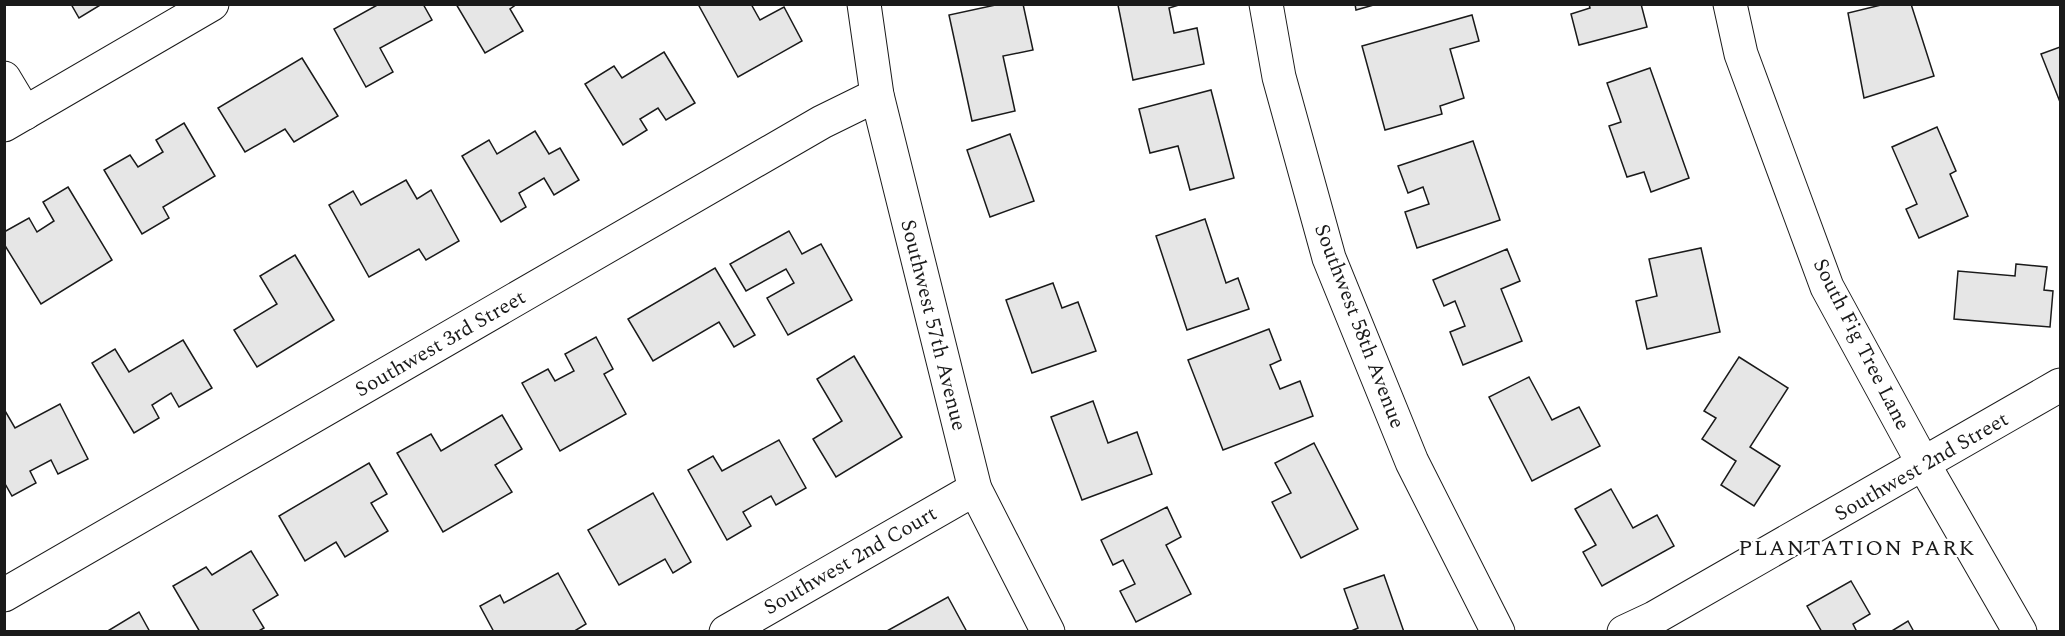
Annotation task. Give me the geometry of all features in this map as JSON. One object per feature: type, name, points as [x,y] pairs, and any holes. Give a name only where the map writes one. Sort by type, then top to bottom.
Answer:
[{"type":"street","points":[[4,78],[15,119],[212,4]]},
{"type":"street","name":"Southwest 57th Avenue","points":[[864,4],[877,95],[975,489],[1048,632]]},
{"type":"street","name":"Southwest 58th Avenue","points":[[1266,4],[1280,77],[1329,258],[1412,462],[1498,632]]},
{"type":"street","name":"South Fig Tree Lane","points":[[1730,4],[1741,54],[1827,287],[1924,465],[2020,632]]},
{"type":"street","name":"Southwest 3rd Street","points":[[4,595],[822,122],[877,95]]},
{"type":"street","name":"Southwest 2nd Street","points":[[1624,632],[1654,618],[2061,385]]},
{"type":"street","name":"Southwest 2nd Court","points":[[726,632],[975,489]]},
{"type":"building","points":[[71,4],[102,4],[79,18]]},
{"type":"building","points":[[379,4],[423,4],[432,20],[380,48],[393,72],[366,87],[334,29]]},
{"type":"building","points":[[456,4],[517,4],[510,9],[523,31],[485,53]]},
{"type":"building","points":[[698,4],[751,4],[760,20],[784,7],[802,41],[738,77]]},
{"type":"building","points":[[1000,4],[1023,4],[1033,50],[1003,56],[1015,111],[972,121],[949,15]]},
{"type":"building","points":[[1182,4],[1169,8],[1174,33],[1197,28],[1204,64],[1133,80],[1118,5]]},
{"type":"building","points":[[1355,4],[1377,4],[1356,10]]},
{"type":"building","points":[[1589,4],[1641,4],[1647,27],[1579,45],[1571,14],[1590,8]]},
{"type":"building","points":[[1885,4],[1911,4],[1934,76],[1864,98],[1848,13]]},
{"type":"building","points":[[1472,15],[1479,41],[1450,49],[1464,98],[1440,106],[1442,114],[1385,130],[1362,46]]},
{"type":"building","points":[[2060,47],[2060,102],[2041,54]]},
{"type":"building","points":[[664,52],[695,103],[666,120],[658,108],[640,119],[647,130],[623,145],[585,84],[614,66],[622,78]]},
{"type":"building","points":[[302,58],[338,116],[294,142],[285,129],[245,152],[218,108]]},
{"type":"building","points":[[1650,68],[1689,178],[1651,192],[1644,172],[1627,177],[1609,126],[1621,122],[1607,83]]},
{"type":"building","points":[[1211,90],[1234,178],[1190,190],[1178,146],[1150,153],[1139,109]]},
{"type":"building","points":[[184,123],[215,176],[163,207],[169,218],[142,234],[104,170],[130,155],[138,167],[163,152],[156,140]]},
{"type":"building","points":[[1937,127],[1956,171],[1950,174],[1968,216],[1919,238],[1906,209],[1917,204],[1892,147]]},
{"type":"building","points":[[535,131],[549,154],[560,148],[579,180],[554,195],[544,178],[519,193],[526,207],[501,222],[462,156],[489,140],[497,154]]},
{"type":"building","points":[[1010,134],[1034,201],[990,217],[967,150]]},
{"type":"building","points":[[1473,141],[1500,220],[1417,248],[1405,212],[1429,204],[1423,187],[1408,193],[1398,166]]},
{"type":"building","points":[[406,180],[417,199],[431,190],[459,241],[426,260],[419,249],[369,277],[329,205],[353,191],[361,205]]},
{"type":"building","points":[[68,187],[112,260],[41,304],[4,244],[4,232],[29,218],[37,232],[54,221],[43,202]]},
{"type":"building","points":[[1205,219],[1226,283],[1238,278],[1249,309],[1187,330],[1156,236]]},
{"type":"building","points":[[789,231],[802,254],[821,244],[852,300],[788,335],[767,298],[794,283],[786,269],[746,291],[730,264]]},
{"type":"building","points":[[1701,248],[1720,332],[1647,349],[1636,301],[1657,296],[1649,259]]},
{"type":"building","points":[[1507,249],[1520,281],[1501,289],[1522,341],[1463,365],[1450,332],[1465,326],[1455,301],[1444,306],[1433,280]]},
{"type":"building","points":[[295,255],[334,320],[257,367],[234,330],[277,304],[260,276]]},
{"type":"building","points":[[2016,264],[2047,267],[2044,290],[2053,291],[2050,327],[1954,319],[1958,271],[2015,276]]},
{"type":"building","points":[[715,268],[755,335],[734,347],[719,322],[653,361],[628,319]]},
{"type":"building","points":[[1053,283],[1062,308],[1078,302],[1096,351],[1032,373],[1006,300]]},
{"type":"building","points":[[1269,329],[1281,360],[1270,365],[1280,389],[1300,381],[1313,416],[1223,450],[1188,360]]},
{"type":"building","points":[[596,337],[613,369],[604,374],[626,414],[560,451],[522,383],[548,369],[555,381],[574,371],[565,354]]},
{"type":"building","points":[[183,340],[212,388],[179,407],[171,393],[152,405],[159,418],[134,433],[92,363],[115,349],[129,372]]},
{"type":"building","points":[[854,356],[902,437],[836,477],[813,439],[842,421],[817,379]]},
{"type":"building","points":[[1739,357],[1788,388],[1750,447],[1780,466],[1754,506],[1721,485],[1736,461],[1702,439],[1716,418],[1704,411]]},
{"type":"building","points":[[1529,377],[1552,420],[1579,407],[1600,446],[1532,481],[1489,397]]},
{"type":"building","points":[[1093,401],[1108,443],[1137,432],[1152,474],[1082,500],[1051,417]]},
{"type":"building","points":[[60,404],[88,459],[58,474],[51,460],[30,471],[36,483],[12,496],[4,482],[4,409],[15,428]]},
{"type":"building","points":[[502,415],[522,449],[495,465],[512,492],[443,532],[397,453],[431,434],[441,451]]},
{"type":"building","points":[[779,440],[806,488],[776,505],[771,496],[743,512],[751,526],[727,540],[688,470],[713,456],[722,471]]},
{"type":"building","points":[[1314,443],[1358,529],[1301,558],[1272,502],[1291,493],[1275,463]]},
{"type":"building","points":[[369,463],[387,494],[371,503],[388,531],[345,557],[336,542],[305,561],[279,516]]},
{"type":"building","points":[[1611,489],[1633,528],[1657,515],[1674,546],[1602,586],[1583,552],[1596,545],[1575,509]]},
{"type":"building","points":[[653,493],[691,562],[673,573],[665,559],[619,585],[588,530]]},
{"type":"building","points":[[1167,507],[1181,537],[1166,545],[1191,594],[1136,622],[1120,591],[1135,584],[1123,560],[1113,565],[1101,540]]},
{"type":"building","points":[[251,551],[278,595],[253,610],[264,628],[257,632],[200,632],[173,586],[206,567],[212,575]]},
{"type":"building","points":[[558,573],[586,624],[573,632],[494,632],[480,606],[500,595],[504,603]]},
{"type":"building","points":[[1384,575],[1404,632],[1349,632],[1358,628],[1344,589]]},
{"type":"building","points":[[1851,581],[1870,614],[1853,624],[1857,632],[1822,632],[1807,606]]},
{"type":"building","points":[[948,597],[967,632],[885,632]]},
{"type":"building","points":[[139,612],[150,632],[106,632]]},
{"type":"building","points":[[1908,621],[1914,632],[1890,632]]},
{"type":"district","name":"PLANTATION PARK","points":[[1857,547]]}]
